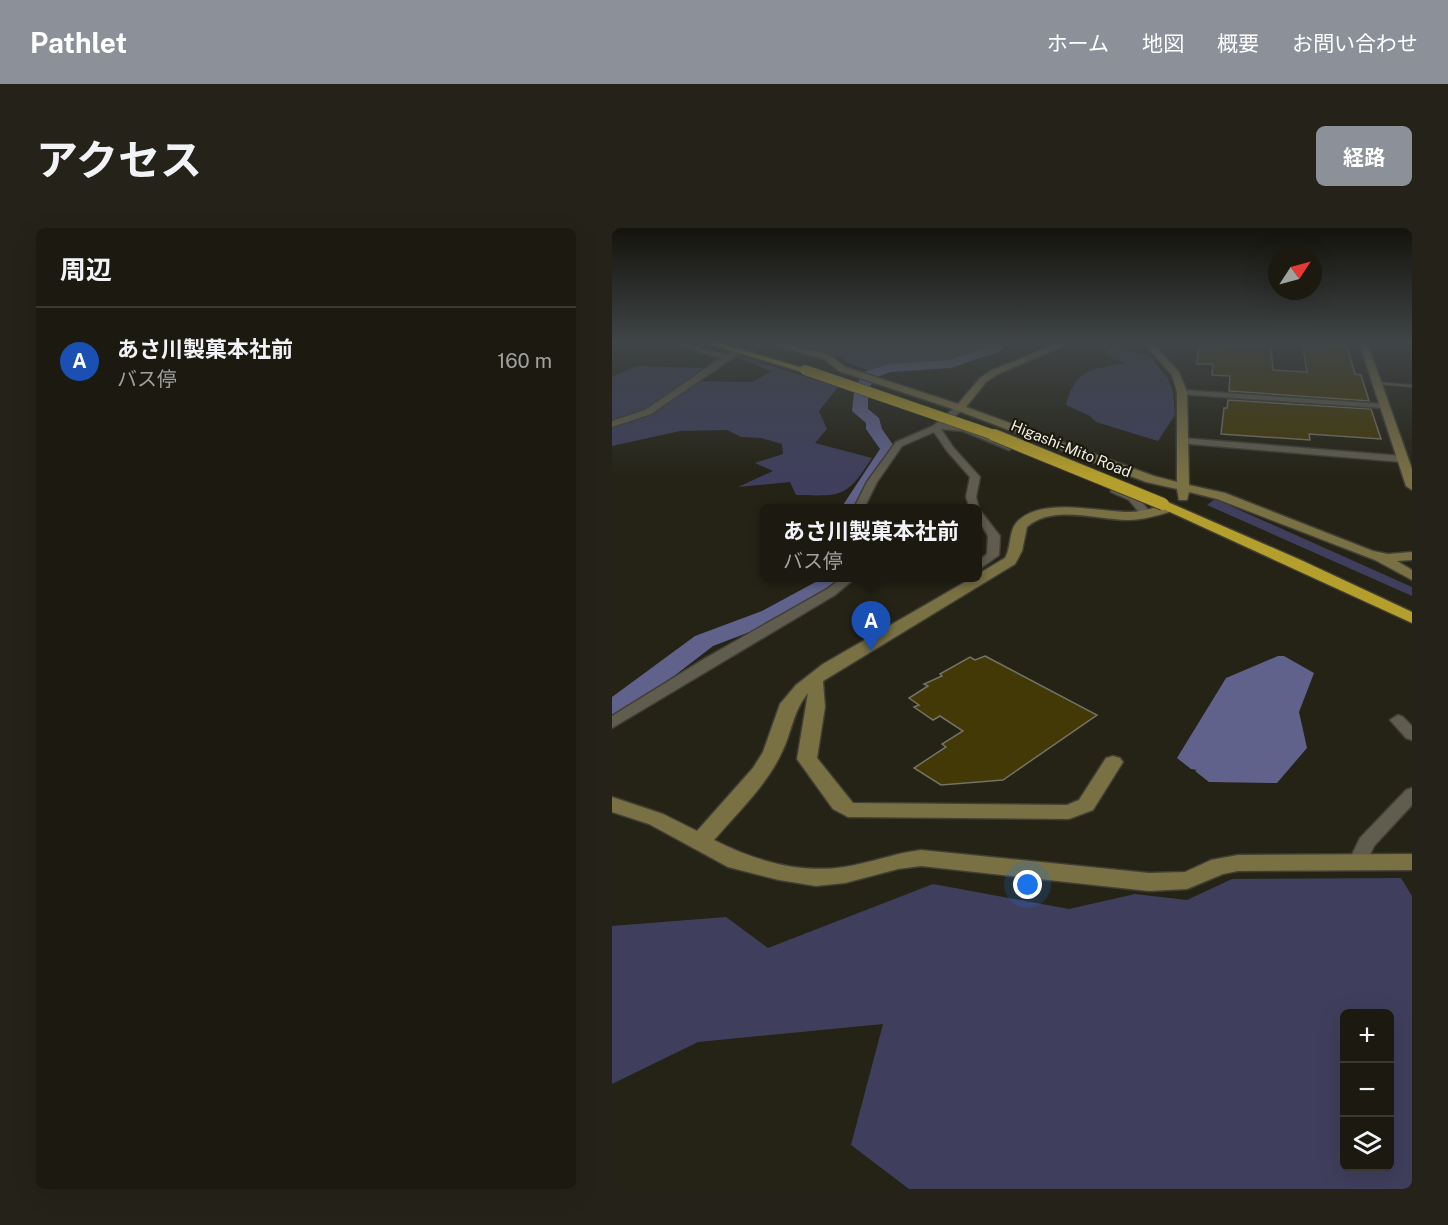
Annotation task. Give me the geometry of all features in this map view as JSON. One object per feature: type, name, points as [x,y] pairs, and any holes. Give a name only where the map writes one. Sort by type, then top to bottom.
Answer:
[{"type":"highway","name":"Higashi-Mito Road","points":[[860,387],[1173,499],[1412,605]]},
{"type":"highway","name":"Higashi-Mito Road","points":[[1173,499],[1298,564],[1412,618]]},
{"type":"street","points":[[612,424],[648,412],[684,387]]},
{"type":"street","points":[[897,387],[960,408],[1150,479],[1173,499]]},
{"type":"street","points":[[861,504],[890,445],[937,427],[960,408],[977,387]]},
{"type":"street","points":[[1173,499],[1182,441],[1180,387]]},
{"type":"street","points":[[1377,387],[1412,486]]},
{"type":"street","points":[[1182,392],[1383,406]]},
{"type":"street","points":[[937,427],[950,449],[975,477],[971,497],[974,504]]},
{"type":"street","points":[[937,427],[965,429],[1119,492],[1140,504],[1146,514]]},
{"type":"street","points":[[1182,441],[1402,459]]},
{"type":"street","points":[[982,572],[1010,561],[1017,554],[1019,530],[1024,522],[1032,519],[1056,512],[1131,516],[1146,514],[1173,499],[1221,496],[1380,557],[1395,569],[1412,576]]},
{"type":"street","points":[[982,518],[994,536],[993,555],[982,569]]},
{"type":"street","points":[[1380,557],[1412,556]]},
{"type":"street","points":[[612,723],[709,662],[831,592],[844,582]]},
{"type":"street","points":[[699,843],[760,773],[772,752],[789,704],[814,679],[966,582]]},
{"type":"street","points":[[814,679],[817,686],[816,699],[807,759],[840,804],[848,810],[1069,812],[1086,805],[1113,762]]},
{"type":"street","points":[[1412,718],[1398,720],[1412,735]]},
{"type":"street","points":[[1357,863],[1366,843],[1412,794]]},
{"type":"street","points":[[612,804],[656,819],[736,861],[779,872],[816,878],[845,875],[898,861],[921,858],[1149,882],[1187,880],[1219,866],[1238,863],[1412,862]]},
{"type":"shaded area","points":[[612,387],[838,387],[819,411],[827,429],[815,443],[872,458],[856,481],[842,492],[824,495],[796,495],[790,482],[738,487],[773,471],[755,463],[783,454],[782,444],[761,438],[741,437],[727,430],[680,431],[612,446]]},
{"type":"shaded area","points":[[1073,387],[1171,387],[1175,415],[1158,441],[1096,422],[1090,416],[1066,405]]},
{"type":"shaded area","points":[[1215,499],[1412,587],[1412,596],[1207,505]]},
{"type":"shaded area","points":[[1278,656],[1284,656],[1314,673],[1299,712],[1307,748],[1277,783],[1209,782],[1195,771],[1197,770],[1191,769],[1177,758],[1226,678]]},
{"type":"shaded area","points":[[1401,878],[1412,896],[1412,1189],[909,1189],[851,1145],[883,1024],[698,1042],[612,1084],[612,926],[726,917],[768,948],[933,884],[1069,909],[1135,894],[1187,900],[1232,879]]},
{"type":"building","points":[[1229,387],[1365,387],[1369,401],[1229,391]]},
{"type":"building","points":[[1228,400],[1371,409],[1381,439],[1309,434],[1310,440],[1221,434],[1224,408],[1227,408]]},
{"type":"building","points":[[985,656],[1097,715],[1003,780],[941,785],[914,768],[946,747],[942,744],[963,731],[940,716],[933,720],[914,707],[919,705],[909,698],[928,686],[924,684],[942,676],[940,674],[970,657],[975,660]]},
{"type":"waterway","points":[[853,504],[888,449],[874,429],[874,421],[860,411],[863,387]]},
{"type":"waterway","points":[[612,710],[704,641],[770,616],[831,582]]},
{"type":"place","name":"あさ川製菓本社前","points":[[871,651]]}]
